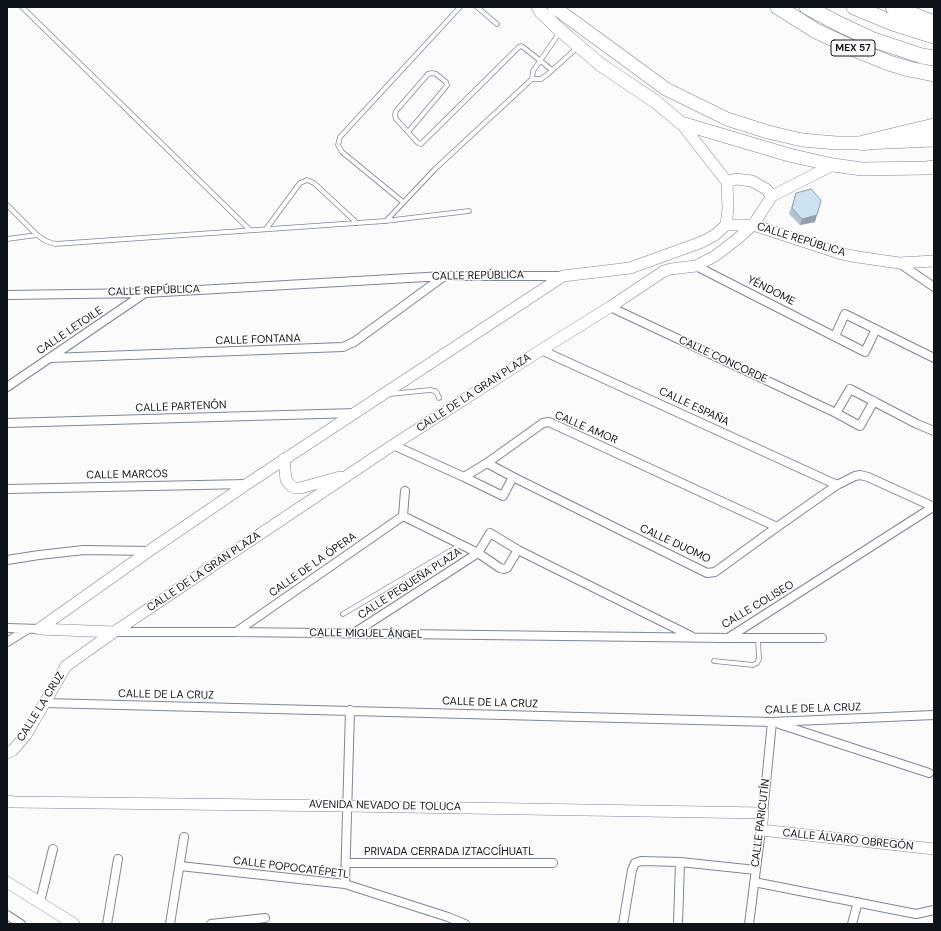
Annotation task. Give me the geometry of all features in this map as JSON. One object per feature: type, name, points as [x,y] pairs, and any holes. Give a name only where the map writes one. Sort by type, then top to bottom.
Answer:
[{"type":"highway","name":"MEX 57","points":[[778,7],[816,32],[857,50],[889,63],[934,74]]},
{"type":"highway","name":"MEX 57","points":[[807,7],[837,24],[871,38],[934,58]]},
{"type":"highway","points":[[854,7],[894,23],[934,36]]},
{"type":"highway","points":[[893,7],[934,23]]},
{"type":"highway","points":[[908,7],[934,18]]},
{"type":"highway","points":[[863,143],[934,126]]},
{"type":"main road","points":[[538,7],[541,12],[561,31],[601,65],[656,102],[681,124],[789,155],[834,165],[862,169],[934,167]]},
{"type":"main road","points":[[554,7],[666,89],[728,119],[768,132],[802,140],[836,143],[934,140]]},
{"type":"main road","points":[[864,7],[875,13],[912,27],[934,32]]},
{"type":"street","points":[[681,124],[727,182],[728,210],[726,225]]},
{"type":"street","points":[[727,182],[736,179],[752,181],[766,189],[772,196],[834,165]]},
{"type":"street","name":"CALLE DE LA GRAN PLAZA","points":[[114,632],[393,445],[664,271],[696,266],[715,256],[753,225],[772,196]]},
{"type":"street","name":"CALLE REPÚBLICA","points":[[7,296],[146,292],[444,276],[563,276],[630,268],[702,242],[715,235],[726,225],[753,225],[842,254],[899,263],[934,261]]},
{"type":"street","points":[[899,263],[934,287]]},
{"type":"street","name":"YÉNDOME","points":[[696,266],[835,336]]},
{"type":"street","name":"CALLE FONTANA","points":[[50,358],[343,347],[354,342],[444,276]]},
{"type":"street","points":[[7,628],[39,629],[149,550],[284,459],[563,276]]},
{"type":"street","name":"CALLE LETOILE","points":[[7,387],[146,292]]},
{"type":"street","name":"CALLE CONCORDE","points":[[610,307],[836,413]]},
{"type":"street","points":[[876,329],[864,352],[835,336],[845,314],[876,329],[934,358]]},
{"type":"street","name":"CALLE ESPAÑA","points":[[541,350],[837,485]]},
{"type":"street","points":[[874,401],[860,426],[836,413],[850,389],[874,401],[917,424],[934,432]]},
{"type":"street","name":"CALLE PARTENÓN","points":[[7,423],[356,413]]},
{"type":"street","name":"CALLE AMOR","points":[[464,477],[543,423],[549,422],[777,527]]},
{"type":"street","points":[[393,445],[503,496],[513,477]]},
{"type":"street","points":[[284,459],[286,480],[288,484],[295,488],[300,488],[350,474]]},
{"type":"street","name":"CALLE DUOMO","points":[[487,462],[513,477],[707,574],[715,572],[837,485],[855,476],[860,475],[868,477],[934,507]]},
{"type":"street","name":"CALLE MARCOS","points":[[7,489],[247,484]]},
{"type":"street","points":[[405,491],[402,516],[478,553],[500,568],[507,568],[518,550]]},
{"type":"street","name":"CALLE COLISEO","points":[[478,553],[490,533],[518,550],[693,637],[728,638],[934,507]]},
{"type":"street","name":"CALLE DE LA ÓPERA","points":[[236,632],[402,516]]},
{"type":"street","points":[[7,560],[84,550],[149,550]]},
{"type":"street","name":"CALLE PEQUEÑA PLAZA","points":[[354,633],[478,553]]},
{"type":"street","points":[[7,642],[28,629]]},
{"type":"street","name":"CALLE MIGUEL ÁNGEL","points":[[39,629],[114,632],[693,637]]},
{"type":"street","name":"CALLE LA CRUZ","points":[[7,754],[13,750],[26,735],[46,703],[66,666],[114,632]]},
{"type":"street","points":[[728,638],[822,638]]},
{"type":"street","name":"CALLE DE LA CRUZ","points":[[46,703],[772,722],[934,715]]},
{"type":"street","points":[[345,884],[350,710]]},
{"type":"street","points":[[772,722],[929,773]]},
{"type":"street","name":"CALLE PARICUTÍN","points":[[749,924],[763,813],[772,722]]},
{"type":"street","name":"AVENIDA NEVADO DE TOLUCA","points":[[7,801],[22,803],[347,806],[763,813]]},
{"type":"street","name":"CALLE ÁLVARO OBREGÓN","points":[[761,830],[934,849]]},
{"type":"street","points":[[170,924],[184,837]]},
{"type":"street","points":[[40,902],[53,849]]},
{"type":"street","points":[[107,924],[118,859]]},
{"type":"street","points":[[623,924],[632,870],[635,863],[641,861],[680,862],[756,870]]},
{"type":"street","points":[[678,924],[680,862]]},
{"type":"street","name":"PRIVADA CERRADA IZTACCÍHUATL","points":[[346,863],[553,863]]},
{"type":"street","name":"CALLE POPOCATÉPETL","points":[[180,866],[345,884],[447,920],[465,924]]},
{"type":"street","points":[[7,882],[74,924]]},
{"type":"street","points":[[754,882],[916,914],[934,910]]},
{"type":"street","points":[[852,924],[858,902]]},
{"type":"street","points":[[7,915],[22,924]]},
{"type":"street","points":[[211,924],[265,918]]},
{"type":"lane","points":[[22,7],[250,230]]},
{"type":"lane","points":[[403,202],[342,152],[338,145],[340,137],[460,7]]},
{"type":"lane","points":[[477,7],[497,24]]},
{"type":"lane","points":[[385,221],[436,168],[532,79],[533,71],[561,31]]},
{"type":"lane","points":[[532,79],[541,79],[578,46]]},
{"type":"lane","points":[[408,132],[447,85],[446,82],[436,74],[428,74],[396,111],[395,115],[396,119],[418,143],[421,144],[519,47],[523,47],[552,70]]},
{"type":"lane","points":[[266,229],[300,183],[307,180],[314,183],[357,223]]},
{"type":"lane","points":[[7,205],[37,235],[46,241],[55,244],[385,221],[470,211]]},
{"type":"lane","points":[[7,239],[37,235]]},
{"type":"lane","points":[[383,394],[430,390],[435,391],[439,398]]},
{"type":"lane","points":[[343,614],[461,545]]},
{"type":"lane","points":[[714,661],[753,665],[757,663],[759,659],[758,638]]},
{"type":"building","points":[[811,189],[821,200],[817,215],[802,219],[792,208],[796,193]]}]
